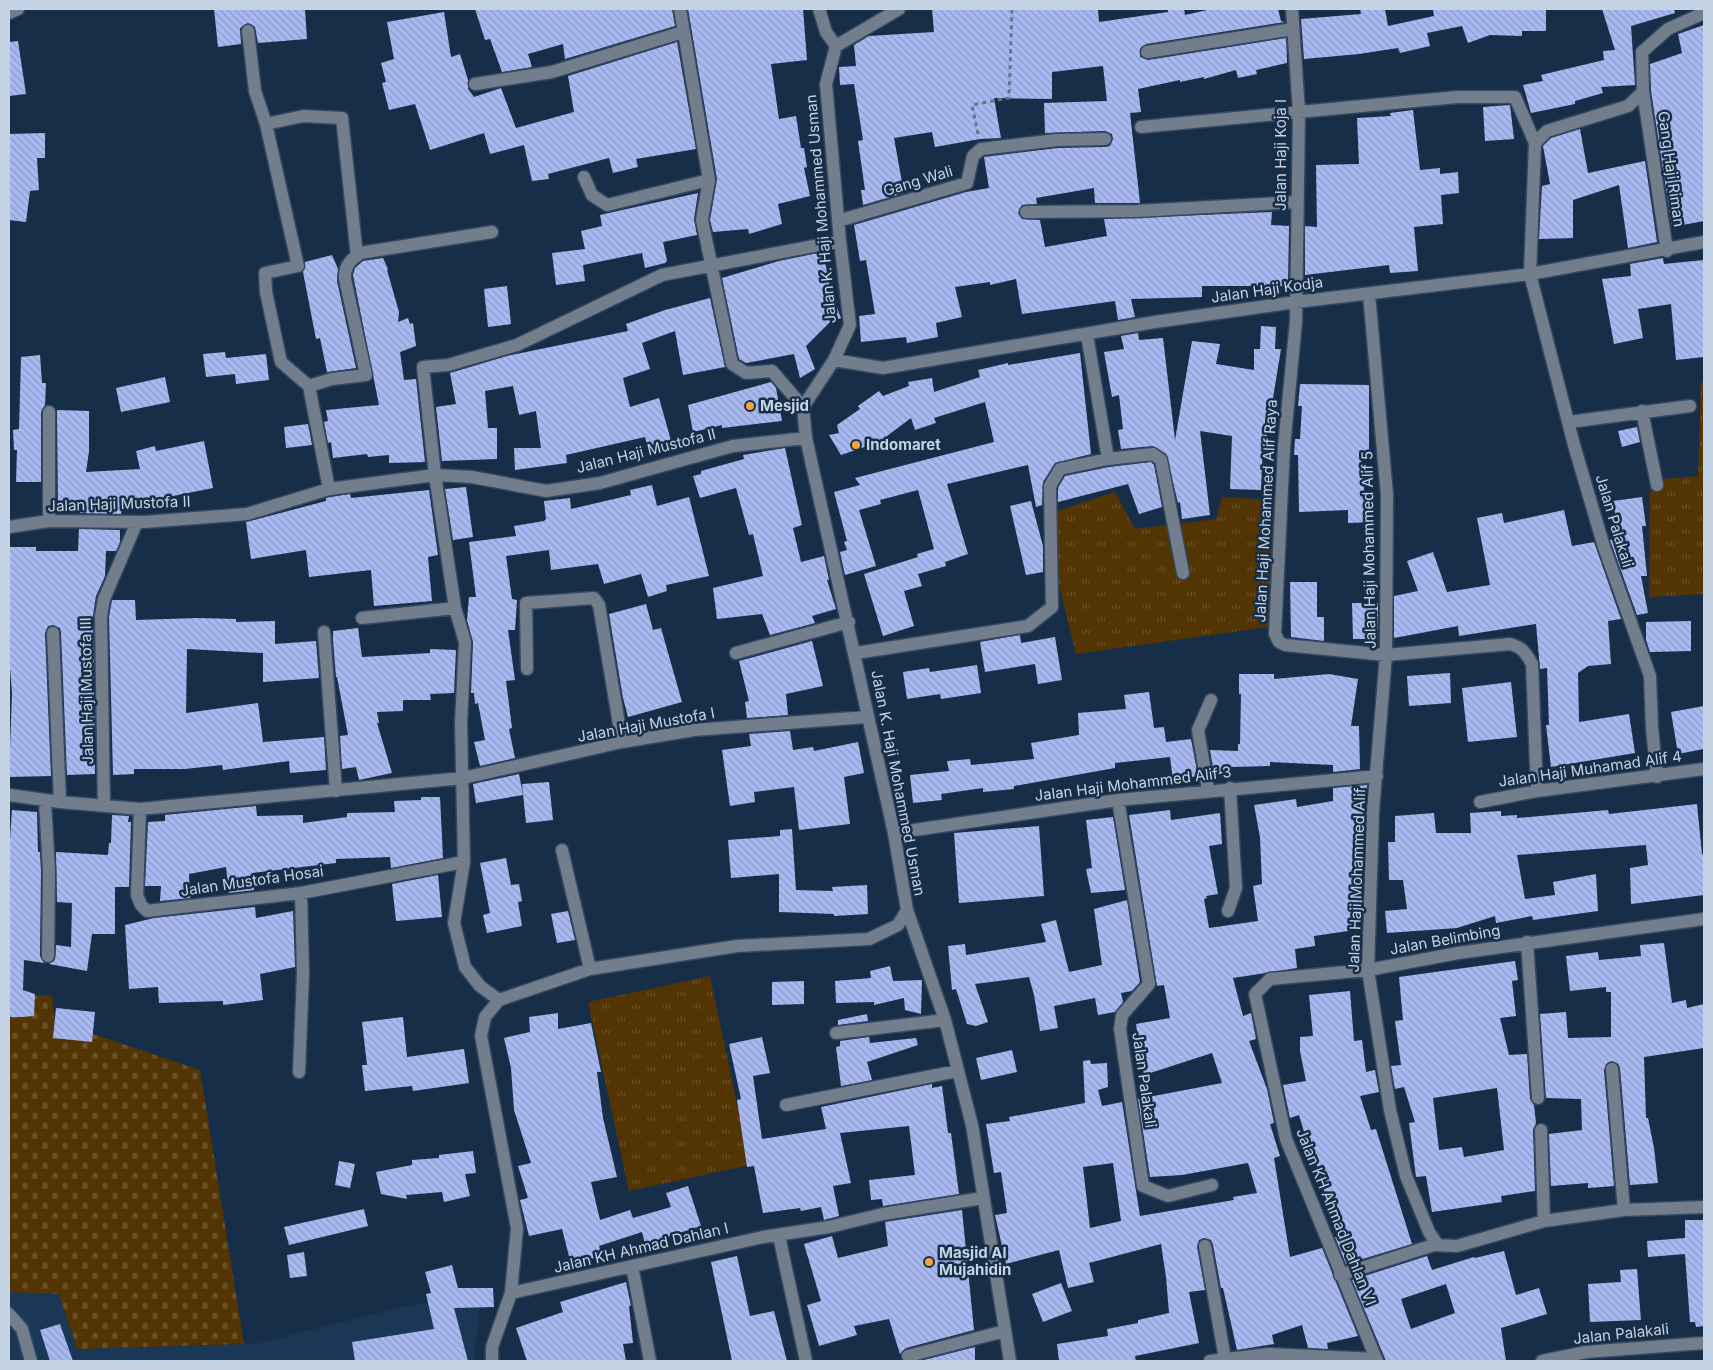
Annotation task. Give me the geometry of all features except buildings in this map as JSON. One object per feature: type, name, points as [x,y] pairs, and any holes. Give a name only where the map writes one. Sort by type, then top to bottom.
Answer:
[{"type":"street","points":[[9,13],[18,9]]},
{"type":"street","points":[[680,9],[709,180],[702,220],[732,364],[746,374],[772,371],[803,407]]},
{"type":"street","points":[[819,9],[826,32],[836,46],[899,9]]},
{"type":"street","name":"Jalan Haji Koja I","points":[[1292,9],[1299,112],[1296,302]]},
{"type":"street","name":"Gang Haji Riman","points":[[1667,251],[1643,92],[1642,52],[1668,29],[1704,13]]},
{"type":"street","points":[[1147,52],[1293,30]]},
{"type":"street","points":[[248,31],[255,91],[266,124],[298,266],[265,273],[266,292],[281,362],[309,386],[329,489]]},
{"type":"street","points":[[475,84],[552,72],[683,32]]},
{"type":"street","name":"Jalan K. Haji Mohammed Usman","points":[[499,1000],[590,969],[737,946],[869,939],[898,925],[907,910],[894,834],[867,717],[856,653],[806,438],[803,407],[834,360],[850,325],[840,241],[826,84],[836,46]]},
{"type":"street","points":[[1141,127],[1457,97],[1515,97],[1535,144],[1548,131],[1628,106],[1643,92]]},
{"type":"street","points":[[266,124],[303,116],[342,118],[357,256]]},
{"type":"street","points":[[981,149],[1057,140],[1105,139]]},
{"type":"street","name":"Jalan Palakali","points":[[1535,144],[1530,274],[1604,547],[1650,676],[1652,728],[1657,777]]},
{"type":"street","name":"Gang Wali","points":[[838,220],[967,183],[973,156],[981,149]]},
{"type":"street","points":[[584,177],[592,196],[607,205],[709,180]]},
{"type":"street","points":[[1026,212],[1137,211],[1298,202]]},
{"type":"street","points":[[309,386],[332,379],[366,375],[344,272],[350,261],[360,253],[492,232]]},
{"type":"street","points":[[492,1361],[492,1347],[511,1293],[517,1228],[481,1036],[485,1017],[499,1000],[480,986],[465,967],[454,923],[464,862],[462,723],[465,642],[455,608],[435,475],[423,367],[448,365],[517,345],[662,274],[840,241]]},
{"type":"street","name":"Jalan Haji Kodja","points":[[834,360],[883,368],[1155,322],[1296,302],[1530,274],[1667,251],[1704,242]]},
{"type":"street","name":"Jalan Haji Mohammed Alif 5","points":[[1369,294],[1387,495],[1386,655],[1377,776]]},
{"type":"street","name":"Jalan Haji Mohammed Alif Raya","points":[[1296,302],[1284,447],[1276,634],[1279,642],[1285,645],[1386,655],[1510,644],[1526,652],[1532,664],[1537,791]]},
{"type":"street","points":[[1087,335],[1108,459]]},
{"type":"street","points":[[1569,422],[1690,406]]},
{"type":"street","points":[[1642,411],[1657,485]]},
{"type":"street","points":[[49,412],[49,521]]},
{"type":"street","name":"Jalan Haji Mustofa II","points":[[9,528],[49,521],[137,522],[247,514],[329,489],[435,475],[472,477],[546,491],[600,482],[733,446],[806,438]]},
{"type":"street","points":[[856,653],[1028,626],[1052,608],[1050,486],[1060,469],[1108,459],[1153,454],[1161,460],[1183,573]]},
{"type":"street","name":"Jalan Haji Mustofa III","points":[[104,806],[101,616],[104,599],[137,522]]},
{"type":"street","points":[[527,669],[526,603],[594,598],[599,605],[622,742]]},
{"type":"street","points":[[362,618],[455,608]]},
{"type":"street","points":[[736,653],[849,622]]},
{"type":"street","points":[[324,632],[336,791]]},
{"type":"street","points":[[53,633],[60,802]]},
{"type":"street","points":[[1208,790],[1198,730],[1212,700]]},
{"type":"street","name":"Jalan Haji Mustofa I","points":[[9,795],[45,801],[140,809],[463,778],[622,742],[694,730],[867,717]]},
{"type":"street","name":"Jalan Haji Muhamad Alif 4","points":[[1480,802],[1537,791],[1657,777],[1704,769]]},
{"type":"street","name":"Jalan Haji Mohammed Alif 3","points":[[894,834],[1118,800],[1208,790],[1377,776]]},
{"type":"street","name":"Jalan Haji Mohammed Alif","points":[[1377,776],[1370,859],[1368,970],[1390,1110],[1404,1166],[1429,1232],[1437,1244]]},
{"type":"street","points":[[1228,911],[1236,888],[1230,788]]},
{"type":"street","name":"Jalan Palakali","points":[[1118,800],[1149,984],[1122,1016],[1120,1029],[1143,1186],[1168,1196],[1212,1186]]},
{"type":"street","points":[[45,801],[49,872],[48,956]]},
{"type":"street","name":"Jalan Mustofa Hosai","points":[[140,809],[137,895],[141,905],[147,911],[301,893],[464,862]]},
{"type":"street","points":[[562,850],[590,969]]},
{"type":"street","points":[[299,1072],[303,974],[301,893]]},
{"type":"street","points":[[907,910],[945,1020],[972,1125],[1010,1361]]},
{"type":"street","name":"Jalan Belimbing","points":[[1368,970],[1528,942],[1704,919]]},
{"type":"street","points":[[1528,942],[1538,1098]]},
{"type":"street","name":"Jalan KH Ahmad Dahlan VI","points":[[1368,970],[1270,979],[1255,994],[1286,1139],[1376,1360]]},
{"type":"street","points":[[836,1033],[945,1020]]},
{"type":"street","points":[[1612,1069],[1624,1210]]},
{"type":"street","points":[[786,1105],[957,1071]]},
{"type":"street","points":[[1541,1130],[1544,1221]]},
{"type":"street","name":"Jalan KH Ahmad Dahlan I","points":[[511,1293],[763,1237],[779,1236],[829,1227],[883,1214],[983,1198]]},
{"type":"street","points":[[1340,1275],[1437,1244],[1458,1246],[1544,1221],[1624,1210],[1704,1207]]},
{"type":"street","points":[[779,1236],[806,1361]]},
{"type":"street","points":[[1205,1246],[1225,1359]]},
{"type":"street","points":[[632,1266],[650,1361]]},
{"type":"street","points":[[9,1314],[22,1329],[31,1361]]},
{"type":"street","points":[[908,1356],[1005,1331]]},
{"type":"street","name":"Jalan Palakali","points":[[1542,1361],[1704,1343]]},
{"type":"street","points":[[1210,1361],[1269,1357],[1376,1360]]},
{"type":"path","points":[[981,149],[972,105],[1009,98],[1012,9]]},
{"type":"shaded area","points":[[9,1292],[59,1294],[77,1349],[256,1344],[410,1305],[481,1299],[474,1361],[9,1361]]},
{"type":"green space","points":[[1704,381],[1704,594],[1649,597],[1650,480],[1698,476],[1701,382]]},
{"type":"green space","points":[[1115,492],[1135,529],[1216,519],[1222,497],[1276,500],[1268,627],[1076,654],[1042,516]]},
{"type":"green space","points":[[710,976],[750,1165],[629,1191],[588,1002]]},
{"type":"green space","points":[[52,995],[54,1021],[200,1070],[244,1344],[77,1349],[59,1294],[9,1292],[9,997]]},
{"type":"place","name":"Mesjid","points":[[750,406]]},
{"type":"place","name":"Indomaret","points":[[856,445]]},
{"type":"place","name":"Masjid Al Mujahidin","points":[[929,1262]]}]
